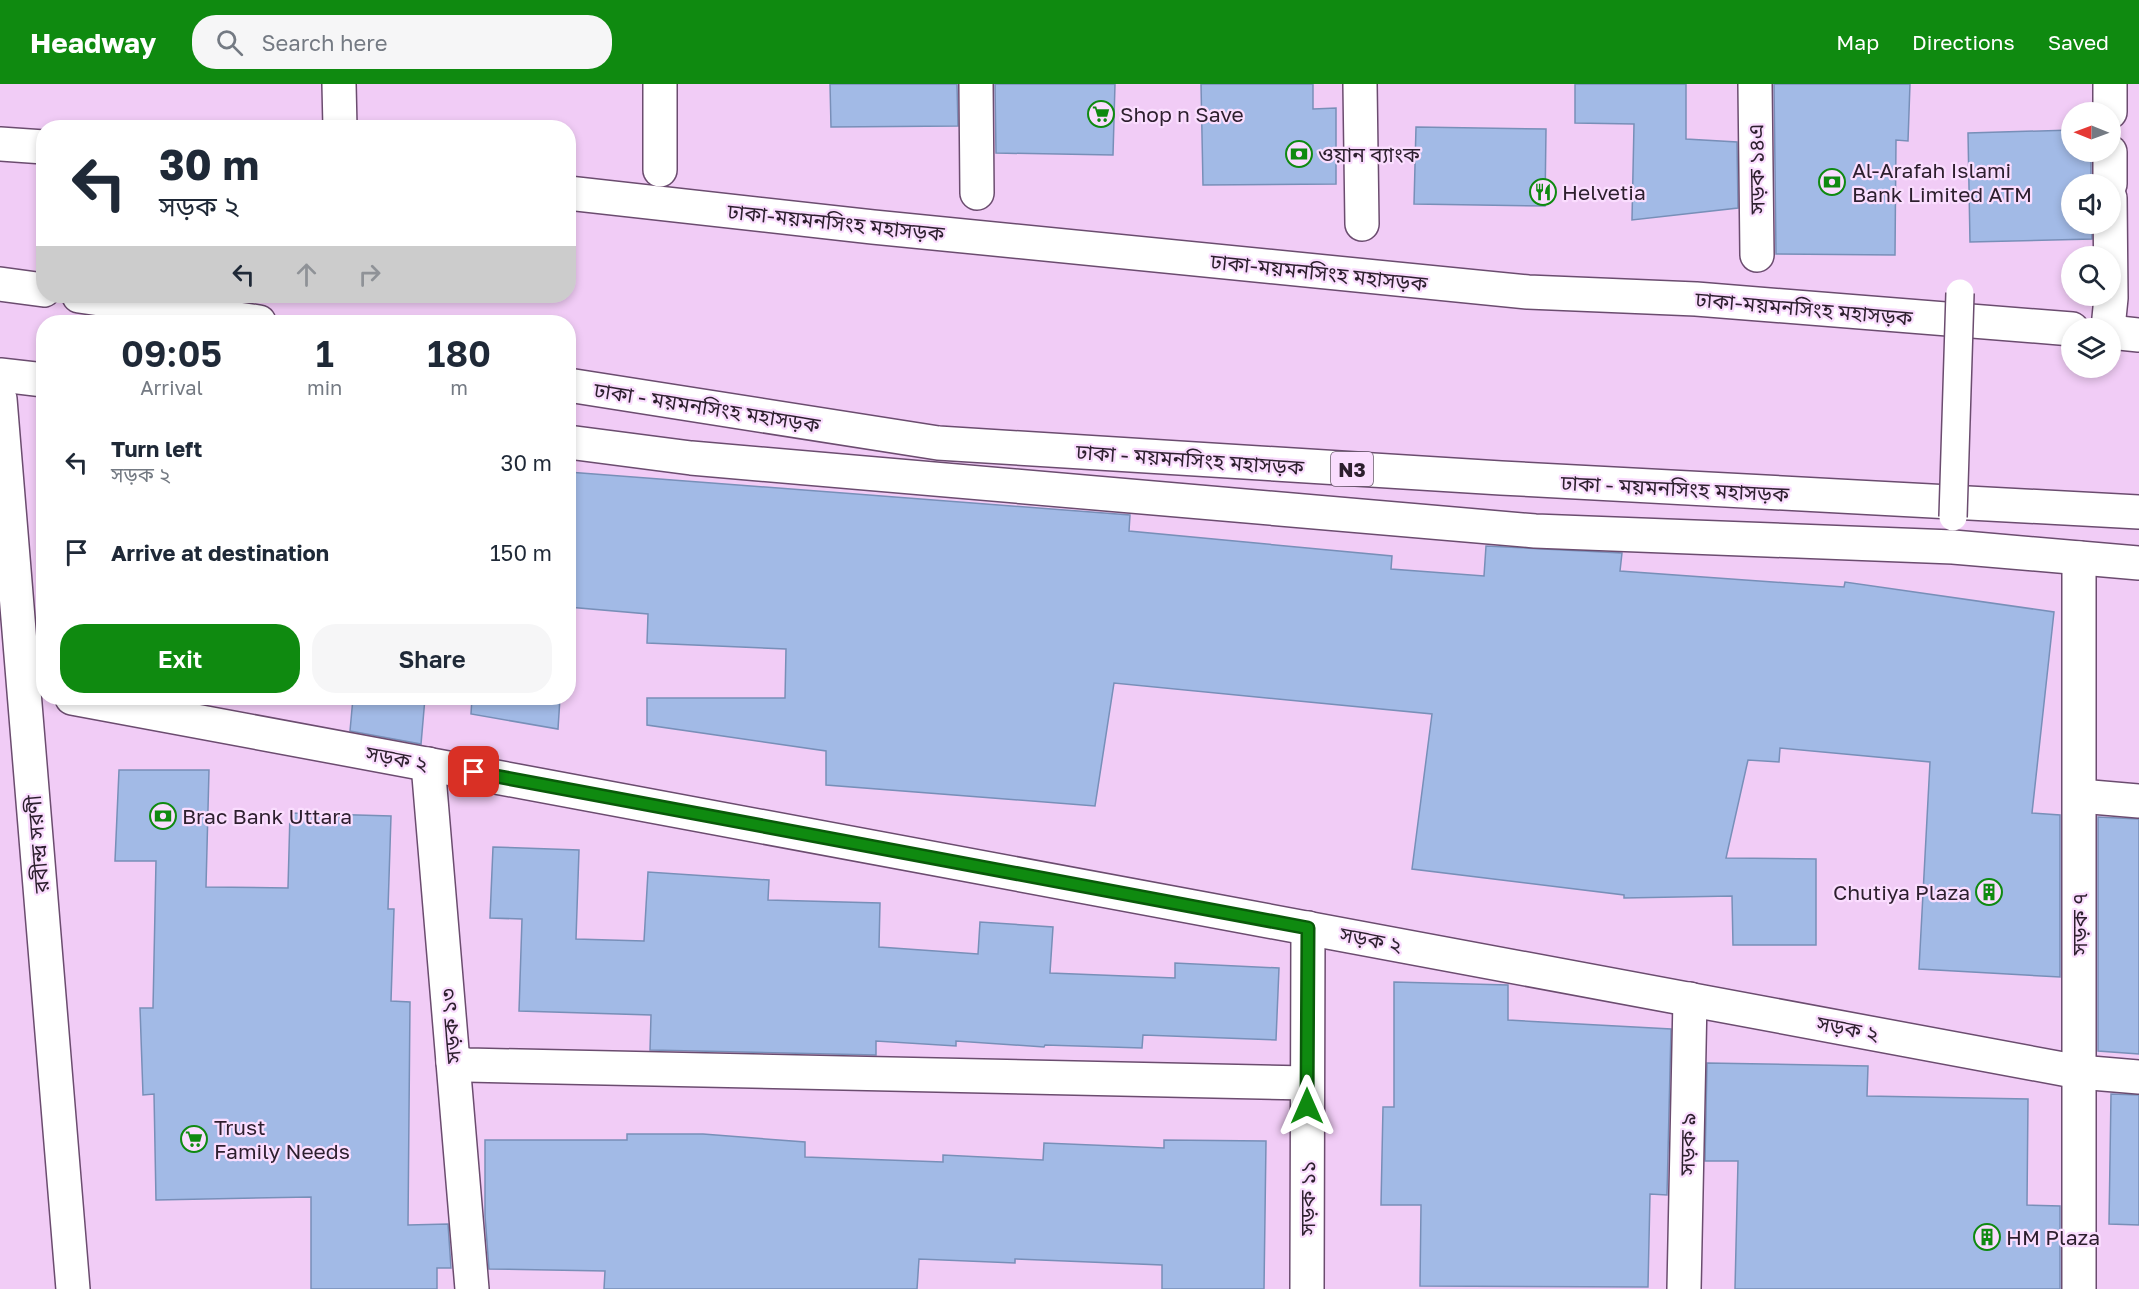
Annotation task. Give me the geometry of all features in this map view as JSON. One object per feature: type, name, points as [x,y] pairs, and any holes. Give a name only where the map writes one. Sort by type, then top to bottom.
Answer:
[{"type":"main road","points":[[339,84],[340,120]]},
{"type":"main road","points":[[660,84],[660,170]]},
{"type":"main road","points":[[976,84],[976,193]]},
{"type":"main road","points":[[1360,84],[1362,224]]},
{"type":"main road","name":"সড়ক ১৪এ","points":[[1755,84],[1757,255]]},
{"type":"main road","points":[[2110,84],[2110,102]]},
{"type":"main road","points":[[0,144],[36,146]]},
{"type":"main road","name":"ঢাকা-ময়মনসিংহ মহাসড়ক","points":[[576,194],[873,227],[1493,288],[1696,298],[2061,328]]},
{"type":"main road","points":[[2109,318],[2110,234]]},
{"type":"main road","points":[[0,284],[36,289]]},
{"type":"main road","points":[[127,303],[211,315]]},
{"type":"main road","points":[[2121,333],[2139,335]]},
{"type":"main road","points":[[0,375],[36,379]]},
{"type":"main road","name":"ঢাকা - ময়মনসিংহ মহাসড়ক","points":[[576,386],[938,443],[1513,479],[2139,512]]},
{"type":"main road","name":"রবীন্দ্র সরণী","points":[[0,399],[73,1289]]},
{"type":"main road","points":[[576,443],[691,458],[1535,531],[1953,547],[2139,563]]},
{"type":"main road","name":"সড়ক ৭","points":[[2079,558],[2079,1289]]},
{"type":"main road","name":"সড়ক ২","points":[[110,705],[2079,1072],[2139,1077]]},
{"type":"main road","name":"সড়ক ১৩","points":[[428,764],[472,1289]]},
{"type":"main road","points":[[2080,796],[2139,801]]},
{"type":"main road","name":"সড়ক ১১","points":[[1307,1289],[1308,928]]},
{"type":"main road","name":"সড়ক ৯","points":[[1684,1289],[1690,999]]},
{"type":"main road","points":[[453,1062],[490,1066],[1307,1083]]},
{"type":"street","points":[[1953,517],[1960,293]]},
{"type":"building","points":[[830,84],[957,84],[958,126],[831,127]]},
{"type":"building","points":[[995,84],[1115,84],[1113,155],[996,153]]},
{"type":"building","points":[[1201,84],[1313,84],[1313,109],[1336,108],[1336,184],[1203,185]]},
{"type":"building","points":[[1575,84],[1686,84],[1686,139],[1737,142],[1738,208],[1632,220],[1634,124],[1575,123]]},
{"type":"building","points":[[1774,84],[1910,84],[1908,141],[1896,140],[1895,255],[1776,254]]},
{"type":"building","points":[[1416,127],[1546,129],[1545,206],[1414,204]]},
{"type":"building","points":[[2061,130],[2061,162],[2091,162],[2091,174],[2061,174],[2061,234],[2092,234],[2092,239],[1970,242],[1968,133]]},
{"type":"building","points":[[576,473],[1130,515],[1129,531],[1392,556],[1391,569],[1484,576],[1486,546],[1622,553],[1620,571],[1844,587],[1845,582],[2054,612],[2032,813],[2060,815],[2060,977],[1919,969],[1930,762],[1780,748],[1779,762],[1748,760],[1726,858],[1816,859],[1816,945],[1733,945],[1732,896],[1624,898],[1624,895],[1412,869],[1432,714],[1114,683],[1095,806],[826,785],[826,751],[647,725],[647,698],[785,698],[786,649],[647,643],[648,614],[576,608]]},
{"type":"building","points":[[352,705],[424,705],[421,744],[350,731]]},
{"type":"building","points":[[472,705],[560,705],[558,729],[471,714]]},
{"type":"building","points":[[119,770],[209,770],[206,887],[288,888],[290,813],[391,816],[388,909],[394,909],[391,1001],[410,1002],[408,1225],[448,1224],[451,1268],[437,1268],[437,1289],[311,1289],[311,1197],[156,1200],[154,1094],[143,1095],[140,1008],[153,1008],[156,861],[115,861]]},
{"type":"building","points":[[2098,817],[2139,819],[2139,1054],[2098,1051]]},
{"type":"building","points":[[493,847],[579,850],[576,939],[644,941],[648,872],[769,880],[768,900],[880,903],[879,947],[978,954],[980,922],[1053,927],[1050,973],[1175,978],[1175,963],[1279,968],[1276,1040],[1143,1035],[1142,1048],[1045,1045],[1044,1047],[956,1041],[956,1046],[876,1041],[876,1055],[650,1050],[651,1015],[519,1011],[522,919],[490,918]]},
{"type":"building","points":[[1394,982],[1508,985],[1508,1020],[1671,1029],[1667,1195],[1650,1194],[1648,1287],[1420,1286],[1421,1205],[1381,1205],[1383,1107],[1394,1107]]},
{"type":"building","points":[[1707,1063],[1868,1066],[1867,1096],[2028,1099],[2027,1205],[2060,1206],[2060,1289],[1735,1289],[1738,1161],[1705,1161]]},
{"type":"building","points":[[2111,1094],[2139,1095],[2139,1225],[2109,1224]]},
{"type":"building","points":[[627,1134],[703,1134],[805,1142],[805,1157],[943,1162],[943,1155],[1043,1160],[1044,1143],[1164,1148],[1164,1140],[1266,1141],[1264,1289],[1162,1289],[1162,1265],[1015,1259],[1015,1263],[919,1259],[917,1289],[604,1289],[605,1271],[489,1269],[485,1216],[485,1140],[627,1140]]},
{"type":"place","name":"Shop n Save","points":[[1101,114]]},
{"type":"place","name":"ওয়ান ব্যাংক","points":[[1299,154]]},
{"type":"place","name":"Al-Arafah Islami Bank Limited ATM","points":[[1832,182]]},
{"type":"place","name":"Helvetia","points":[[1543,192]]},
{"type":"place","name":"Brac Bank Uttara","points":[[163,816]]},
{"type":"place","name":"Chutiya Plaza","points":[[1989,892]]},
{"type":"place","name":"Trust Family Needs","points":[[194,1139]]},
{"type":"place","name":"HM Plaza","points":[[1987,1237]]},
{"type":"route","points":[[474,772],[1308,928],[1307,1106]]}]
